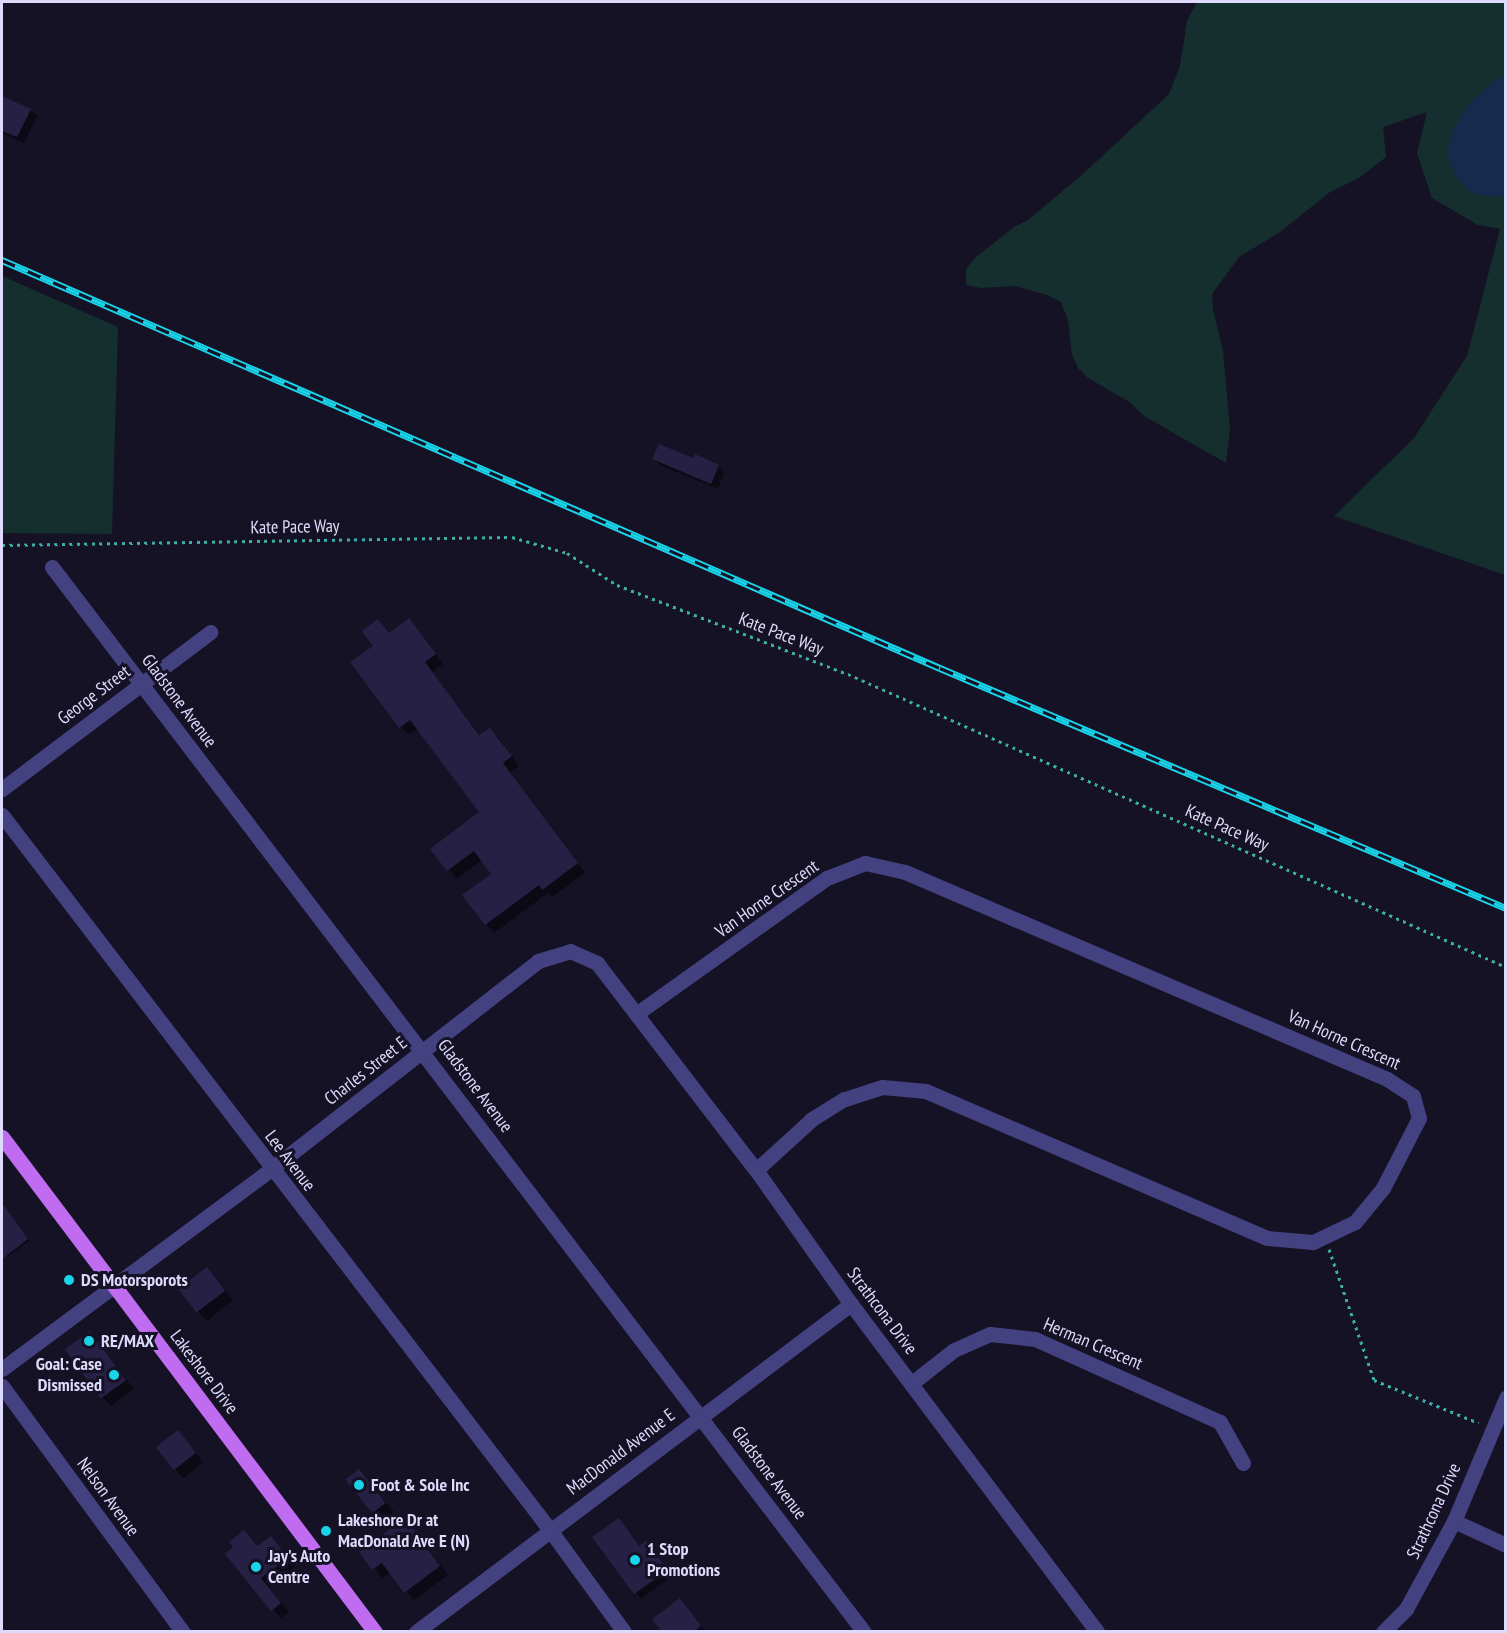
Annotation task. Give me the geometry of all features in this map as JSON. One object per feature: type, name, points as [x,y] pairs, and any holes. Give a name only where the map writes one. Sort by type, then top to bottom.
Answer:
[{"type":"main road","name":"Lakeshore Drive","points":[[2,1137],[375,1632]]},
{"type":"street","name":"Gladstone Avenue","points":[[52,567],[702,1416],[864,1632]]},
{"type":"street","name":"George Street","points":[[2,789],[210,632]]},
{"type":"street","name":"Lee Avenue","points":[[2,814],[271,1169],[550,1530]]},
{"type":"street","name":"Van Horne Crescent","points":[[636,1014],[827,878],[865,863],[905,872],[1387,1079],[1413,1096],[1419,1118],[1383,1188],[1355,1222],[1313,1242],[1268,1238],[926,1092],[882,1087],[844,1099],[811,1120],[756,1170]]},
{"type":"street","name":"Charles Street E","points":[[2,1369],[271,1169],[538,960],[570,951],[597,963],[636,1014]]},
{"type":"street","name":"Strathcona Drive","points":[[636,1014],[756,1170],[850,1304],[912,1383],[1098,1632]]},
{"type":"street","name":"MacDonald Avenue E","points":[[416,1632],[850,1304]]},
{"type":"street","name":"Herman Crescent","points":[[912,1383],[954,1350],[990,1334],[1035,1339],[1220,1422],[1243,1463]]},
{"type":"street","name":"Nelson Avenue","points":[[2,1386],[183,1632]]},
{"type":"street","name":"Strathcona Drive","points":[[1383,1632],[1406,1610],[1454,1521],[1506,1398]]},
{"type":"street","points":[[1454,1521],[1506,1545]]},
{"type":"street","points":[[550,1530],[624,1632]]},
{"type":"path","name":"Kate Pace Way","points":[[2,545],[512,537],[567,553],[617,585],[848,675],[1506,967]]},
{"type":"path","points":[[1325,1236],[1374,1380],[1493,1428]]},
{"type":"green space","points":[[1197,2],[1505,2],[1505,575],[1334,516],[1414,438],[1467,356],[1500,229],[1478,225],[1432,198],[1417,153],[1427,112],[1383,127],[1386,157],[1359,178],[1330,192],[1280,232],[1239,257],[1212,294],[1213,309],[1223,351],[1230,429],[1226,463],[1144,416],[1131,403],[1088,378],[1078,368],[1072,354],[1068,320],[1061,302],[1047,295],[1015,286],[981,288],[966,285],[966,269],[976,257],[1014,227],[1028,220],[1084,173],[1169,94],[1180,66],[1187,21]]},
{"type":"green space","points":[[2,276],[118,327],[112,534],[2,533]]},
{"type":"water","points":[[1505,76],[1505,195],[1494,197],[1472,193],[1456,178],[1447,153],[1448,145],[1453,130],[1468,105],[1492,82]]},
{"type":"building","points":[[2,96],[31,109],[17,137],[2,131]]},
{"type":"building","points":[[659,444],[693,458],[695,454],[719,465],[711,484],[652,459]]},
{"type":"building","points":[[409,618],[436,654],[425,662],[479,735],[490,728],[512,756],[503,763],[578,863],[542,890],[539,885],[485,925],[462,895],[491,874],[474,851],[447,871],[430,849],[479,812],[410,720],[399,728],[350,662],[373,646],[362,631],[378,619],[389,633]]},
{"type":"building","points":[[2,1203],[28,1239],[2,1259]]},
{"type":"building","points":[[207,1267],[225,1291],[196,1313],[178,1289]]},
{"type":"building","points":[[90,1331],[126,1380],[101,1399],[65,1349]]},
{"type":"building","points":[[178,1430],[196,1453],[174,1470],[156,1447]]},
{"type":"building","points":[[359,1469],[385,1503],[372,1513],[346,1479]]},
{"type":"building","points":[[405,1518],[440,1566],[404,1593],[382,1563],[372,1570],[359,1552]]},
{"type":"building","points":[[619,1518],[639,1546],[646,1541],[668,1570],[634,1594],[592,1537]]},
{"type":"building","points":[[244,1530],[257,1546],[271,1536],[288,1558],[261,1578],[281,1603],[271,1611],[225,1554],[233,1547],[229,1542]]},
{"type":"building","points":[[680,1598],[701,1626],[694,1632],[662,1632],[652,1619]]},
{"type":"railway","points":[[2,260],[940,668],[1506,908]]},
{"type":"place","name":"DS Motorsporots","points":[[69,1280]]},
{"type":"place","name":"RE/MAX","points":[[89,1341]]},
{"type":"place","name":"Goal: Case Dismissed","points":[[114,1375]]},
{"type":"place","name":"Foot & Sole Inc","points":[[359,1485]]},
{"type":"place","name":"Lakeshore Dr at MacDonald Ave E (N)","points":[[326,1531]]},
{"type":"place","name":"1 Stop Promotions","points":[[635,1560]]},
{"type":"place","name":"Jay's Auto Centre","points":[[256,1567]]}]
